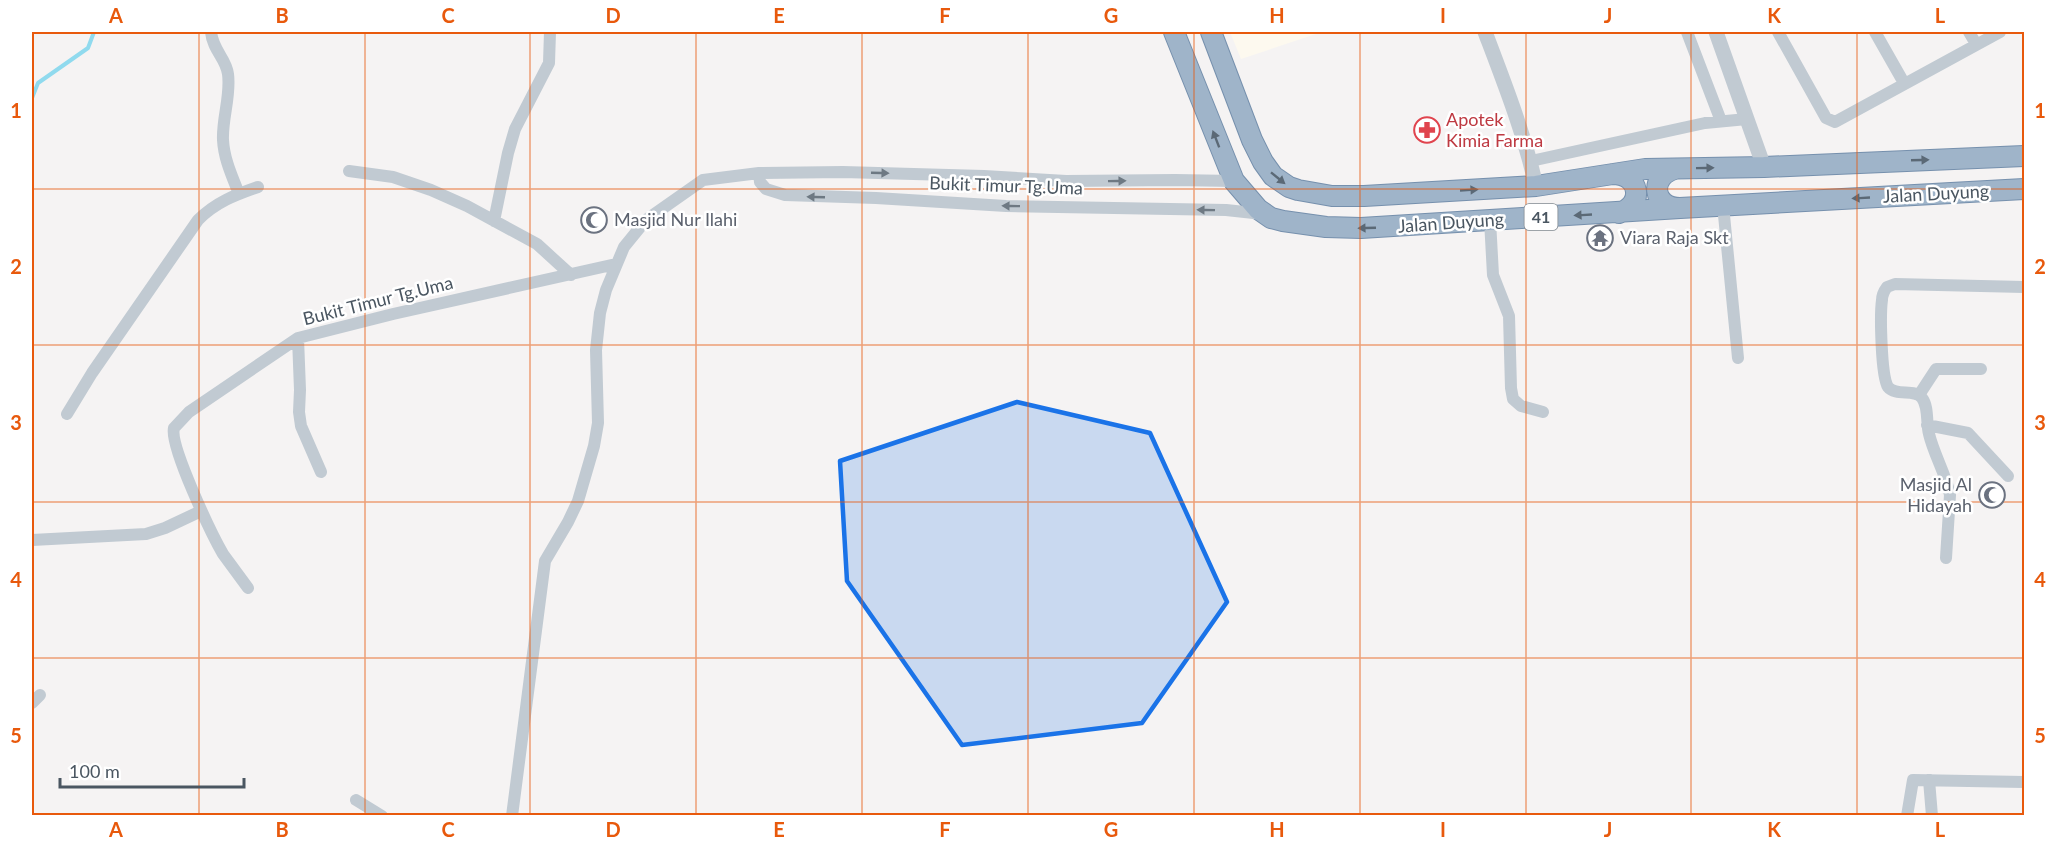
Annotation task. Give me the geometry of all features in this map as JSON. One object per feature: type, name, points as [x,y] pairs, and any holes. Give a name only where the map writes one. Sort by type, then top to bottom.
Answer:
[{"type":"highway","points":[[1174,32],[1234,181],[1264,215]]},
{"type":"highway","name":"Jalan Duyung","points":[[1210,32],[1252,140],[1273,176],[1289,187],[1332,196],[1536,186],[1645,169],[1764,167],[2025,156]]},
{"type":"highway","points":[[1675,169],[1663,174],[1659,179],[1657,191],[1662,202],[1674,208],[1680,208]]},
{"type":"highway","points":[[1613,174],[1626,176],[1631,180],[1636,192],[1636,198],[1630,208],[1619,213]]},
{"type":"highway","name":"Jalan Duyung","points":[[1264,215],[1283,221],[1316,226],[1361,228],[2025,189]]},
{"type":"street","points":[[211,32],[213,44],[228,72],[223,140],[227,165],[239,194]]},
{"type":"street","points":[[494,221],[508,153],[516,129],[549,63],[550,32]]},
{"type":"street","points":[[1485,32],[1531,161],[1536,186]]},
{"type":"street","points":[[1688,32],[1721,121]]},
{"type":"street","points":[[1716,32],[1764,167]]},
{"type":"street","points":[[1778,32],[1826,118],[1835,122],[2000,32]]},
{"type":"street","points":[[1875,32],[1904,83]]},
{"type":"street","points":[[1969,32],[1976,44]]},
{"type":"street","points":[[1531,161],[1721,121],[1747,119]]},
{"type":"street","points":[[349,171],[393,177],[431,190],[521,234],[537,244],[570,275]]},
{"type":"street","name":"Bukit Timur Tg.Uma","points":[[248,588],[223,553],[201,511],[174,441],[174,428],[189,412],[298,338],[393,314],[616,264],[624,247],[646,220],[703,180],[759,173],[843,172],[1066,181],[1234,181]]},
{"type":"street","name":"Bukit Timur Tg.Uma","points":[[759,173],[760,182],[766,189],[785,195],[1006,206],[1226,210],[1264,215]]},
{"type":"street","points":[[67,414],[92,373],[198,220],[225,199],[258,187]]},
{"type":"street","points":[[1723,205],[1737,358]]},
{"type":"street","points":[[1490,220],[1494,275],[1509,316],[1510,388],[1513,399],[1521,406],[1543,412]]},
{"type":"street","points":[[512,816],[545,561],[578,501],[594,446],[598,423],[596,350],[600,313],[616,264]]},
{"type":"street","points":[[1946,558],[1950,495],[1948,486],[1936,458],[1927,425],[1925,404],[1919,395],[1893,391],[1887,384],[1883,367],[1882,298],[1887,287],[1895,284],[2025,287]]},
{"type":"street","points":[[298,338],[301,426],[321,472]]},
{"type":"street","points":[[1919,395],[1936,369],[1982,369]]},
{"type":"street","points":[[1927,425],[1968,433],[2008,476]]},
{"type":"street","points":[[32,540],[146,534],[201,511]]},
{"type":"street","points":[[1907,816],[1913,780],[2025,782]]},
{"type":"street","points":[[1929,780],[1932,816]]},
{"type":"street","points":[[356,800],[382,816]]},
{"type":"highlighted area","points":[[1017,402],[1150,433],[1227,602],[1142,723],[962,745],[847,581],[840,461]]},
{"type":"shaded area","points":[[1230,32],[1322,32],[1241,59]]},
{"type":"waterway","points":[[32,98],[38,83],[88,48],[94,32]]},
{"type":"place","name":"Apotek Kimia Farma","points":[[1427,130]]},
{"type":"place","name":"Masjid Nur Ilahi","points":[[594,220]]},
{"type":"place","name":"Viara Raja Skt","points":[[1600,238]]},
{"type":"place","name":"Masjid Al Hidayah","points":[[1992,495]]}]
